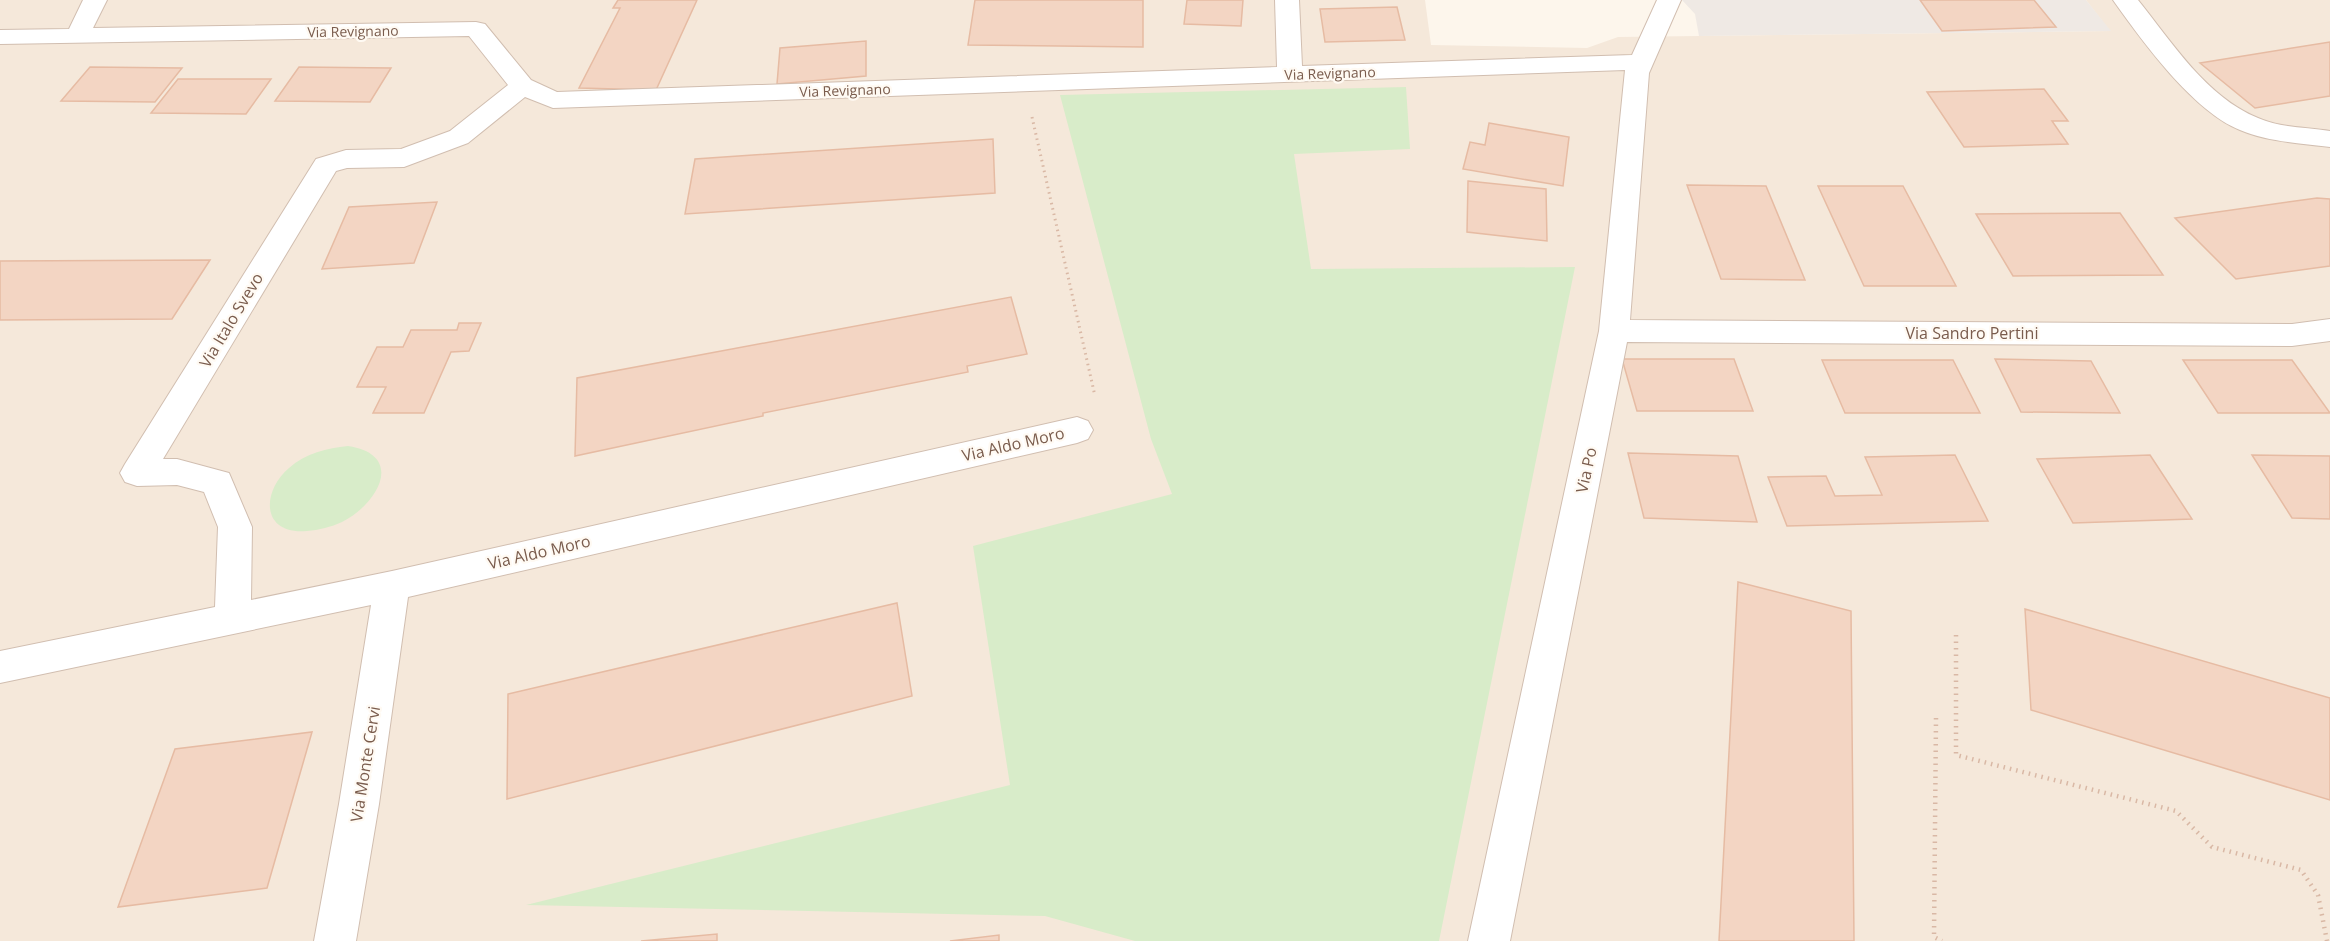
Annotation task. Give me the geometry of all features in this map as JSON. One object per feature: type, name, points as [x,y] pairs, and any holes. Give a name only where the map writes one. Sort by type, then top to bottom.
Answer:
[{"type":"street","points":[[78,35],[95,0]]},
{"type":"street","points":[[1287,0],[1290,74]]},
{"type":"street","name":"Via Po","points":[[1489,941],[1614,331],[1636,73],[1669,0]]},
{"type":"street","points":[[2125,0],[2197,87],[2224,111],[2248,124],[2330,139]]},
{"type":"street","name":"Via Revignano","points":[[0,37],[476,29],[522,86],[553,100],[1642,62]]},
{"type":"street","name":"Via Italo Svevo","points":[[233,619],[235,527],[217,482],[177,472],[137,473],[326,165],[346,159],[404,158],[459,137],[522,86]]},
{"type":"street","name":"Via Sandro Pertini","points":[[1614,331],[2292,335],[2330,330]]},
{"type":"street","name":"Via Aldo Moro","points":[[0,668],[392,586],[1077,430]]},
{"type":"street","name":"Via Monte Cervi","points":[[335,941],[359,804],[392,586]]},
{"type":"path","points":[[1024,84],[1095,395],[1077,430]]},
{"type":"path","points":[[1956,635],[1956,755],[2176,811],[2212,847],[2301,870],[2318,895],[2327,941]]},
{"type":"path","points":[[1936,718],[1934,937],[1942,941]]},
{"type":"shaded area","points":[[0,0],[1425,0],[1431,45],[1587,48],[1618,37],[2110,31],[2086,0],[2330,0],[2330,941],[0,941]]},
{"type":"shaded area","points":[[1682,0],[2086,0],[2111,31],[1699,36],[1695,14]]},
{"type":"green space","points":[[1406,87],[1410,149],[1294,154],[1311,269],[1575,267],[1439,941],[1135,941],[1045,916],[526,905],[1010,785],[973,546],[1172,494],[1151,439],[1060,95]]},
{"type":"green space","points":[[348,446],[366,451],[377,459],[381,469],[380,481],[366,504],[342,522],[325,528],[307,531],[292,530],[281,526],[274,519],[270,510],[270,500],[280,478],[289,468],[310,455]]},
{"type":"building","points":[[618,0],[697,0],[656,90],[579,88],[620,8],[613,8]]},
{"type":"building","points":[[975,0],[1143,0],[1143,47],[968,45]]},
{"type":"building","points":[[1187,0],[1243,0],[1241,26],[1184,24]]},
{"type":"building","points":[[1920,0],[2034,0],[2056,27],[1942,31]]},
{"type":"building","points":[[1397,7],[1405,40],[1325,42],[1320,9]]},
{"type":"building","points":[[866,41],[866,76],[777,84],[780,48]]},
{"type":"building","points":[[2330,42],[2330,96],[2255,108],[2200,63]]},
{"type":"building","points":[[90,67],[182,68],[155,102],[61,101]]},
{"type":"building","points":[[299,67],[391,68],[370,102],[275,101]]},
{"type":"building","points":[[178,79],[271,79],[246,114],[151,113]]},
{"type":"building","points":[[2044,89],[2068,121],[2052,121],[2068,144],[1964,147],[1927,92]]},
{"type":"building","points":[[1489,123],[1569,137],[1563,186],[1463,169],[1470,142],[1485,145]]},
{"type":"building","points":[[993,139],[995,193],[685,214],[695,159]]},
{"type":"building","points":[[1468,181],[1546,189],[1547,241],[1467,232]]},
{"type":"building","points":[[1687,185],[1766,186],[1805,280],[1721,279]]},
{"type":"building","points":[[1818,186],[1903,186],[1956,286],[1864,286]]},
{"type":"building","points":[[2317,198],[2330,199],[2330,266],[2236,279],[2175,218]]},
{"type":"building","points":[[437,202],[414,263],[322,269],[349,207]]},
{"type":"building","points":[[2120,213],[2163,275],[2013,276],[1976,214]]},
{"type":"building","points":[[210,260],[172,319],[0,320],[0,261]]},
{"type":"building","points":[[1011,297],[1027,354],[967,366],[968,372],[763,413],[763,416],[575,456],[577,378]]},
{"type":"building","points":[[459,323],[481,323],[469,351],[451,352],[424,413],[373,413],[386,387],[357,387],[377,347],[403,347],[411,330],[457,330]]},
{"type":"building","points":[[1622,359],[1734,359],[1753,411],[1637,411]]},
{"type":"building","points":[[1995,359],[2091,361],[2120,413],[2021,412]]},
{"type":"building","points":[[1822,360],[1953,360],[1980,413],[1845,413]]},
{"type":"building","points":[[2183,360],[2292,360],[2330,413],[2218,413]]},
{"type":"building","points":[[1628,453],[1738,456],[1757,522],[1644,518]]},
{"type":"building","points":[[1955,455],[1988,521],[1787,526],[1768,477],[1826,476],[1835,496],[1882,495],[1865,457]]},
{"type":"building","points":[[2150,455],[2192,519],[2073,523],[2037,459]]},
{"type":"building","points":[[2252,455],[2330,456],[2330,519],[2292,518]]},
{"type":"building","points":[[1738,582],[1851,611],[1854,941],[1719,941]]},
{"type":"building","points":[[897,603],[912,696],[507,799],[508,694]]},
{"type":"building","points":[[2025,609],[2330,698],[2330,800],[2031,710]]},
{"type":"building","points":[[312,732],[267,888],[118,907],[175,749]]},
{"type":"building","points":[[717,934],[717,941],[641,941]]},
{"type":"building","points":[[999,935],[999,941],[950,941]]}]
